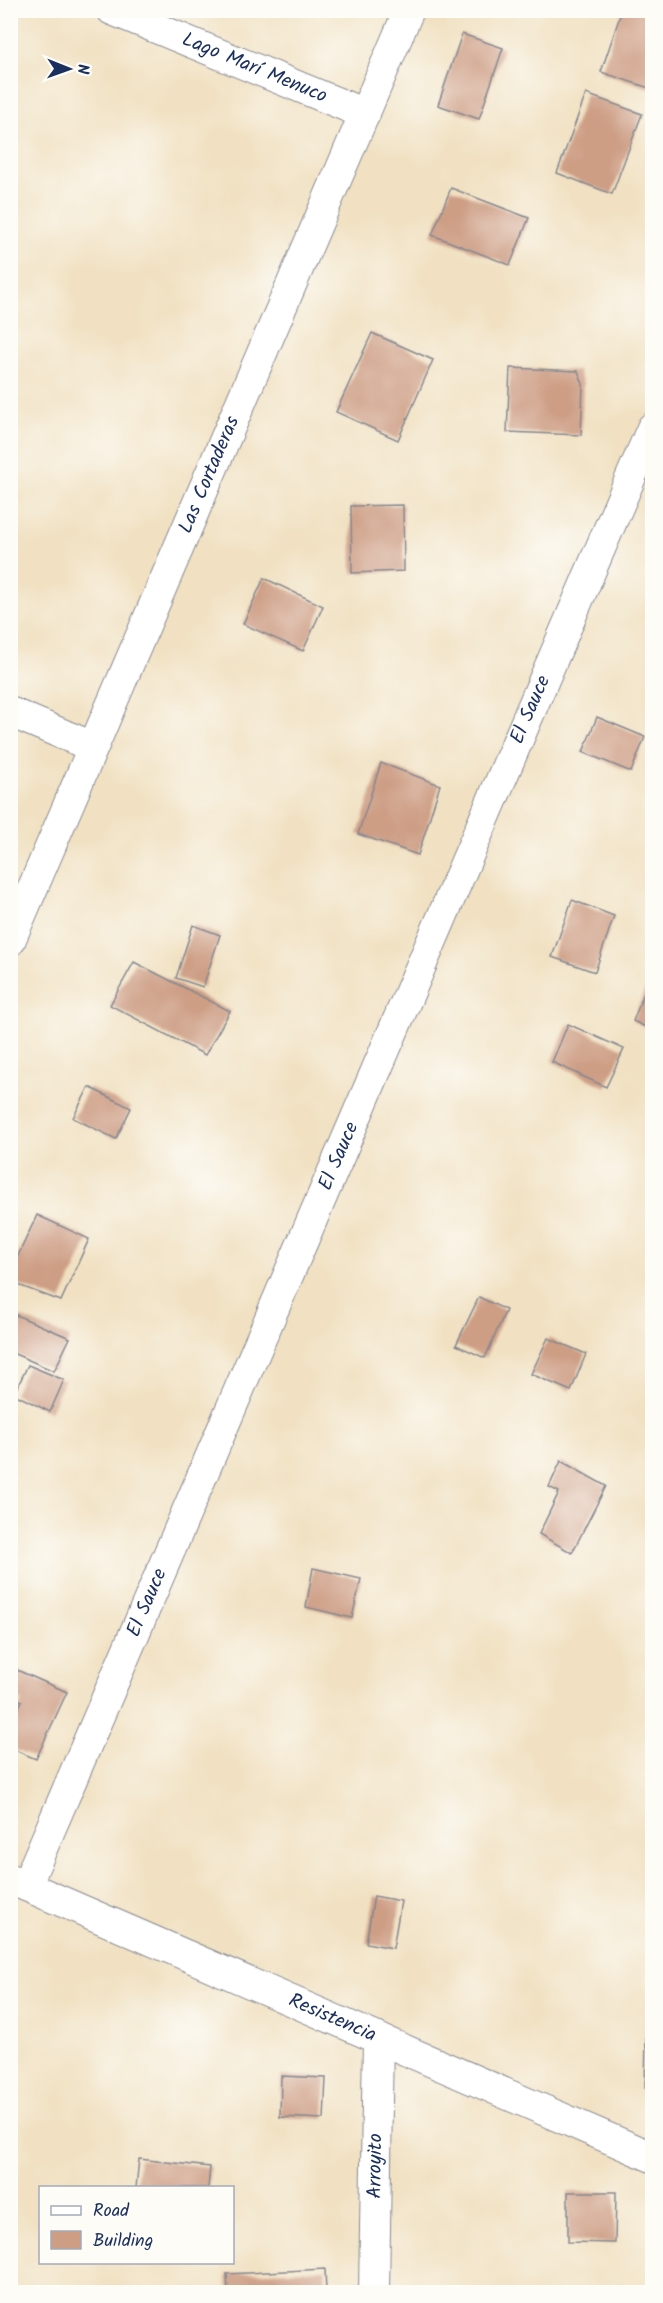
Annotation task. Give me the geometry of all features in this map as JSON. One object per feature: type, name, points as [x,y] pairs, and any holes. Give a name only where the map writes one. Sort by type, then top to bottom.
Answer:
[{"type":"street","name":"Lago Marí Menuco","points":[[112,10],[365,114]]},
{"type":"street","name":"Las Cortaderas","points":[[10,940],[409,10]]},
{"type":"street","name":"El Sauce","points":[[18,1882],[652,428]]},
{"type":"street","points":[[10,712],[93,747]]},
{"type":"street","name":"Resistencia","points":[[18,1882],[652,2157]]},
{"type":"street","name":"Arroyito","points":[[374,2292],[378,2038]]},
{"type":"building","points":[[622,10],[652,10],[652,89],[601,72]]},
{"type":"building","points":[[462,34],[503,48],[479,119],[438,105]]},
{"type":"building","points":[[586,94],[642,114],[612,194],[557,173]]},
{"type":"building","points":[[451,188],[529,218],[510,265],[432,235]]},
{"type":"building","points":[[372,333],[433,360],[398,440],[336,412]]},
{"type":"building","points":[[510,368],[578,371],[583,384],[581,435],[507,432]]},
{"type":"building","points":[[403,505],[404,571],[352,573],[351,506]]},
{"type":"building","points":[[264,578],[323,606],[303,651],[243,624]]},
{"type":"building","points":[[597,717],[645,737],[631,772],[583,752]]},
{"type":"building","points":[[381,763],[440,785],[418,855],[358,834]]},
{"type":"building","points":[[572,900],[614,916],[595,972],[552,957]]},
{"type":"building","points":[[193,925],[220,935],[203,987],[176,978]]},
{"type":"building","points":[[134,962],[230,1011],[205,1055],[110,1005]]},
{"type":"building","points":[[652,972],[652,1030],[633,1021]]},
{"type":"building","points":[[568,1024],[624,1049],[606,1087],[552,1062]]},
{"type":"building","points":[[89,1087],[131,1108],[116,1139],[73,1118]]},
{"type":"building","points":[[37,1215],[89,1239],[61,1301],[10,1282],[10,1273]]},
{"type":"building","points":[[479,1297],[506,1310],[485,1358],[456,1345]]},
{"type":"building","points":[[16,1315],[70,1338],[54,1371],[10,1352],[10,1325]]},
{"type":"building","points":[[548,1338],[586,1354],[571,1391],[531,1374]]},
{"type":"building","points":[[28,1365],[64,1380],[50,1412],[14,1394]]},
{"type":"building","points":[[561,1461],[606,1486],[572,1553],[539,1534],[559,1492],[549,1487]]},
{"type":"building","points":[[313,1568],[361,1579],[352,1618],[306,1607]]},
{"type":"building","points":[[10,1667],[67,1692],[36,1759],[10,1748],[10,1726],[22,1701],[10,1696]]},
{"type":"building","points":[[374,1896],[401,1901],[393,1948],[366,1943]]},
{"type":"building","points":[[646,2037],[652,2038],[652,2089],[645,2088]]},
{"type":"building","points":[[281,2076],[326,2078],[324,2119],[280,2117]]},
{"type":"building","points":[[139,2159],[210,2167],[208,2186],[136,2186]]},
{"type":"building","points":[[568,2192],[616,2192],[615,2243],[568,2242]]},
{"type":"building","points":[[325,2269],[326,2292],[228,2292],[227,2274]]}]
